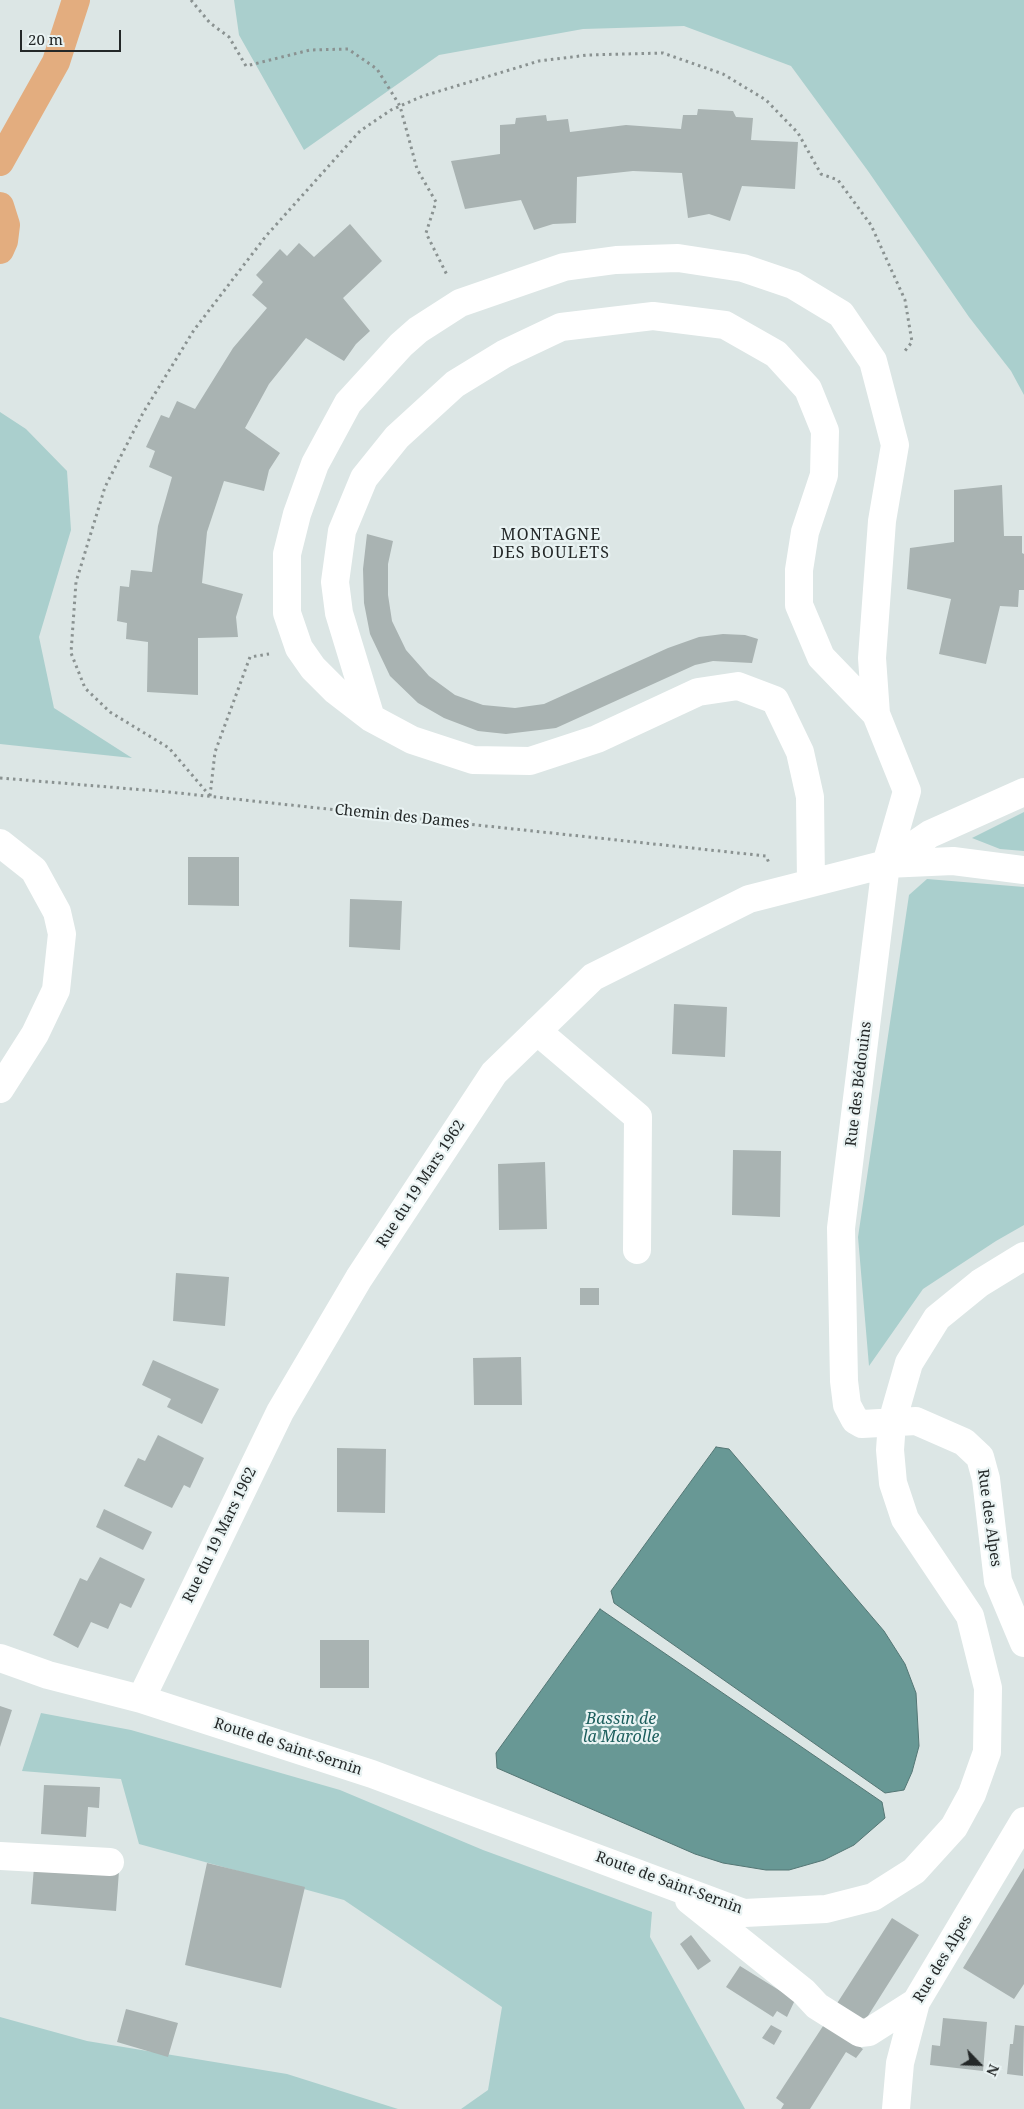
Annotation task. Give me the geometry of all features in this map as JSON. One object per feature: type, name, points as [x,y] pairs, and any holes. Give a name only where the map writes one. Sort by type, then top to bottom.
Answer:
[{"type":"main road","points":[[0,162],[56,62],[76,0]]},
{"type":"main road","points":[[0,206],[6,225],[4,241],[0,250]]},
{"type":"street","points":[[811,884],[810,797],[800,752],[775,700],[738,686],[698,692],[597,740],[530,760],[473,760],[412,740],[372,718],[336,691],[313,668],[299,648],[287,613],[287,554],[297,514],[314,464],[348,403],[402,344],[418,330],[460,303],[564,267],[616,260],[678,258],[743,268],[793,285],[840,314],[873,361],[895,444],[882,521],[872,658],[876,714],[907,791],[886,864]]},
{"type":"street","points":[[372,718],[340,613],[335,582],[342,531],[364,478],[397,437],[455,384],[504,354],[561,327],[653,316],[725,325],[776,354],[808,389],[825,431],[824,475],[805,532],[799,570],[799,605],[821,657],[876,714]]},
{"type":"street","points":[[886,864],[930,834],[1024,792]]},
{"type":"street","points":[[0,843],[34,870],[57,912],[62,934],[56,990],[35,1034],[0,1089]]},
{"type":"street","points":[[886,864],[953,861],[1024,870]]},
{"type":"street","name":"Rue du 19 Mars 1962","points":[[141,1699],[280,1412],[359,1278],[494,1073],[592,977],[749,900],[886,864]]},
{"type":"street","name":"Rue des Bédouins","points":[[886,864],[841,1228],[844,1381],[847,1405],[855,1420],[862,1424],[892,1422]]},
{"type":"street","points":[[537,1031],[638,1117],[637,1250]]},
{"type":"street","name":"Route de Saint-Sernin","points":[[0,1658],[48,1675],[141,1699],[372,1774],[666,1882],[744,1913],[826,1909],[873,1897],[914,1871],[954,1827],[972,1794],[987,1752],[988,1688],[970,1616],[905,1519],[893,1483],[890,1450],[892,1422],[909,1362],[937,1318],[980,1283],[1024,1256]]},
{"type":"street","name":"Rue des Alpes","points":[[892,1422],[916,1421],[938,1429],[964,1442],[980,1457],[986,1479],[998,1581],[1024,1643]]},
{"type":"street","name":"Rue des Alpes","points":[[896,2109],[900,2063],[916,2002],[1024,1821]]},
{"type":"street","points":[[0,1856],[110,1862]]},
{"type":"street","points":[[666,1882],[804,1992],[817,2006],[860,2033],[869,2032],[916,2002]]},
{"type":"path","points":[[191,0],[210,23],[229,37],[246,66],[310,50],[348,49],[377,69],[400,106],[417,169],[436,202],[426,233],[460,303]]},
{"type":"path","points":[[210,796],[215,752],[250,657],[299,648]]},
{"type":"path","name":"Chemin des Dames","points":[[0,778],[210,796],[766,856],[781,891]]},
{"type":"shaded area","points":[[234,0],[1024,0],[1024,395],[1011,371],[969,317],[868,171],[791,66],[684,26],[583,29],[439,55],[304,150],[239,35]]},
{"type":"shaded area","points":[[0,412],[26,429],[67,471],[71,530],[39,637],[54,708],[132,758],[0,744]]},
{"type":"shaded area","points":[[1024,812],[1024,851],[1000,849],[972,838]]},
{"type":"shaded area","points":[[927,879],[1024,887],[1024,1225],[923,1289],[869,1366],[858,1237],[909,895]]},
{"type":"shaded area","points":[[41,1713],[131,1730],[340,1790],[483,1850],[652,1912],[650,1937],[745,2109],[461,2109],[488,2090],[502,2007],[344,1900],[139,1844],[121,1779],[22,1771]]},
{"type":"shaded area","points":[[0,2017],[87,2041],[287,2074],[398,2109],[0,2109]]},
{"type":"water","points":[[716,1447],[729,1449],[884,1631],[905,1664],[916,1693],[919,1746],[912,1772],[904,1790],[885,1793],[614,1603],[611,1591]]},
{"type":"water","name":"Bassin de la Marolle","points":[[600,1609],[882,1802],[885,1818],[854,1845],[824,1860],[789,1870],[766,1870],[723,1863],[695,1854],[497,1768],[496,1753]]},
{"type":"building","points":[[698,109],[733,111],[736,117],[753,118],[751,140],[798,142],[795,189],[742,186],[730,221],[709,214],[688,218],[682,173],[633,171],[577,177],[576,223],[553,224],[534,230],[521,200],[465,209],[451,161],[500,154],[500,125],[515,124],[516,118],[546,115],[547,121],[568,119],[570,132],[626,125],[681,129],[683,115],[697,115]]},
{"type":"building","points":[[350,224],[382,261],[343,298],[370,331],[356,344],[344,361],[306,338],[269,384],[245,428],[280,453],[269,470],[264,491],[224,481],[207,532],[202,583],[243,594],[236,617],[238,637],[198,638],[198,695],[147,692],[148,642],[126,639],[127,623],[117,621],[120,586],[129,587],[131,570],[152,572],[158,526],[172,477],[149,467],[155,451],[146,447],[161,415],[169,418],[177,401],[195,409],[233,348],[267,308],[252,295],[263,282],[256,275],[280,249],[287,256],[299,243],[314,257]]},
{"type":"building","points":[[1002,485],[1004,536],[1022,536],[1024,590],[1019,590],[1018,607],[1000,606],[986,664],[939,654],[951,599],[907,589],[910,548],[954,542],[954,490]]},
{"type":"building","points":[[367,534],[393,541],[388,564],[388,595],[392,621],[406,650],[429,676],[455,695],[483,705],[515,708],[544,704],[668,648],[699,637],[723,634],[745,635],[758,639],[752,663],[713,661],[695,665],[556,728],[506,734],[478,731],[444,718],[418,703],[390,676],[370,634],[364,603],[363,569]]},
{"type":"building","points":[[188,857],[239,857],[239,906],[188,905]]},
{"type":"building","points":[[350,899],[402,901],[400,950],[349,947]]},
{"type":"building","points":[[674,1004],[727,1007],[725,1057],[672,1054]]},
{"type":"building","points":[[733,1150],[781,1151],[780,1217],[732,1215]]},
{"type":"building","points":[[545,1162],[547,1229],[499,1230],[498,1164]]},
{"type":"building","points":[[176,1273],[229,1277],[225,1326],[173,1321]]},
{"type":"building","points":[[580,1288],[599,1288],[599,1305],[580,1305]]},
{"type":"building","points":[[521,1357],[522,1405],[474,1405],[473,1358]]},
{"type":"building","points":[[153,1360],[219,1389],[202,1424],[167,1407],[171,1399],[142,1385]]},
{"type":"building","points":[[158,1435],[204,1458],[190,1488],[184,1485],[172,1508],[124,1486],[138,1458],[145,1461]]},
{"type":"building","points":[[337,1448],[386,1449],[385,1513],[337,1512]]},
{"type":"building","points":[[104,1509],[152,1532],[143,1550],[96,1527]]},
{"type":"building","points":[[100,1557],[145,1579],[131,1608],[120,1603],[108,1629],[91,1622],[78,1648],[53,1635],[80,1578],[87,1581]]},
{"type":"building","points":[[320,1640],[369,1640],[369,1688],[320,1688]]},
{"type":"building","points":[[0,1706],[12,1710],[0,1747]]},
{"type":"building","points":[[44,1785],[100,1787],[99,1808],[88,1807],[86,1837],[41,1834]]},
{"type":"building","points":[[207,1863],[305,1887],[281,1988],[185,1965]]},
{"type":"building","points":[[34,1867],[119,1871],[116,1911],[31,1904]]},
{"type":"building","points":[[1024,1868],[1024,1984],[1014,1999],[963,1968]]},
{"type":"building","points":[[892,1918],[919,1935],[861,2027],[834,2008]]},
{"type":"building","points":[[691,1935],[711,1961],[698,1970],[680,1944]]},
{"type":"building","points":[[740,1966],[795,2000],[787,2017],[777,2011],[773,2017],[726,1987]]},
{"type":"building","points":[[126,2009],[178,2023],[168,2057],[117,2042]]},
{"type":"building","points":[[943,2018],[987,2022],[983,2071],[930,2065],[932,2045],[940,2046]]},
{"type":"building","points":[[825,2023],[863,2049],[856,2058],[846,2052],[810,2109],[781,2109],[784,2104],[776,2098]]},
{"type":"building","points":[[771,2025],[782,2031],[774,2045],[762,2038]]},
{"type":"building","points":[[1015,2025],[1024,2026],[1023,2076],[1007,2074],[1010,2044],[1013,2044]]},
{"type":"district","name":"MONTAGNE DES BOULETS","points":[[551,544]]}]
